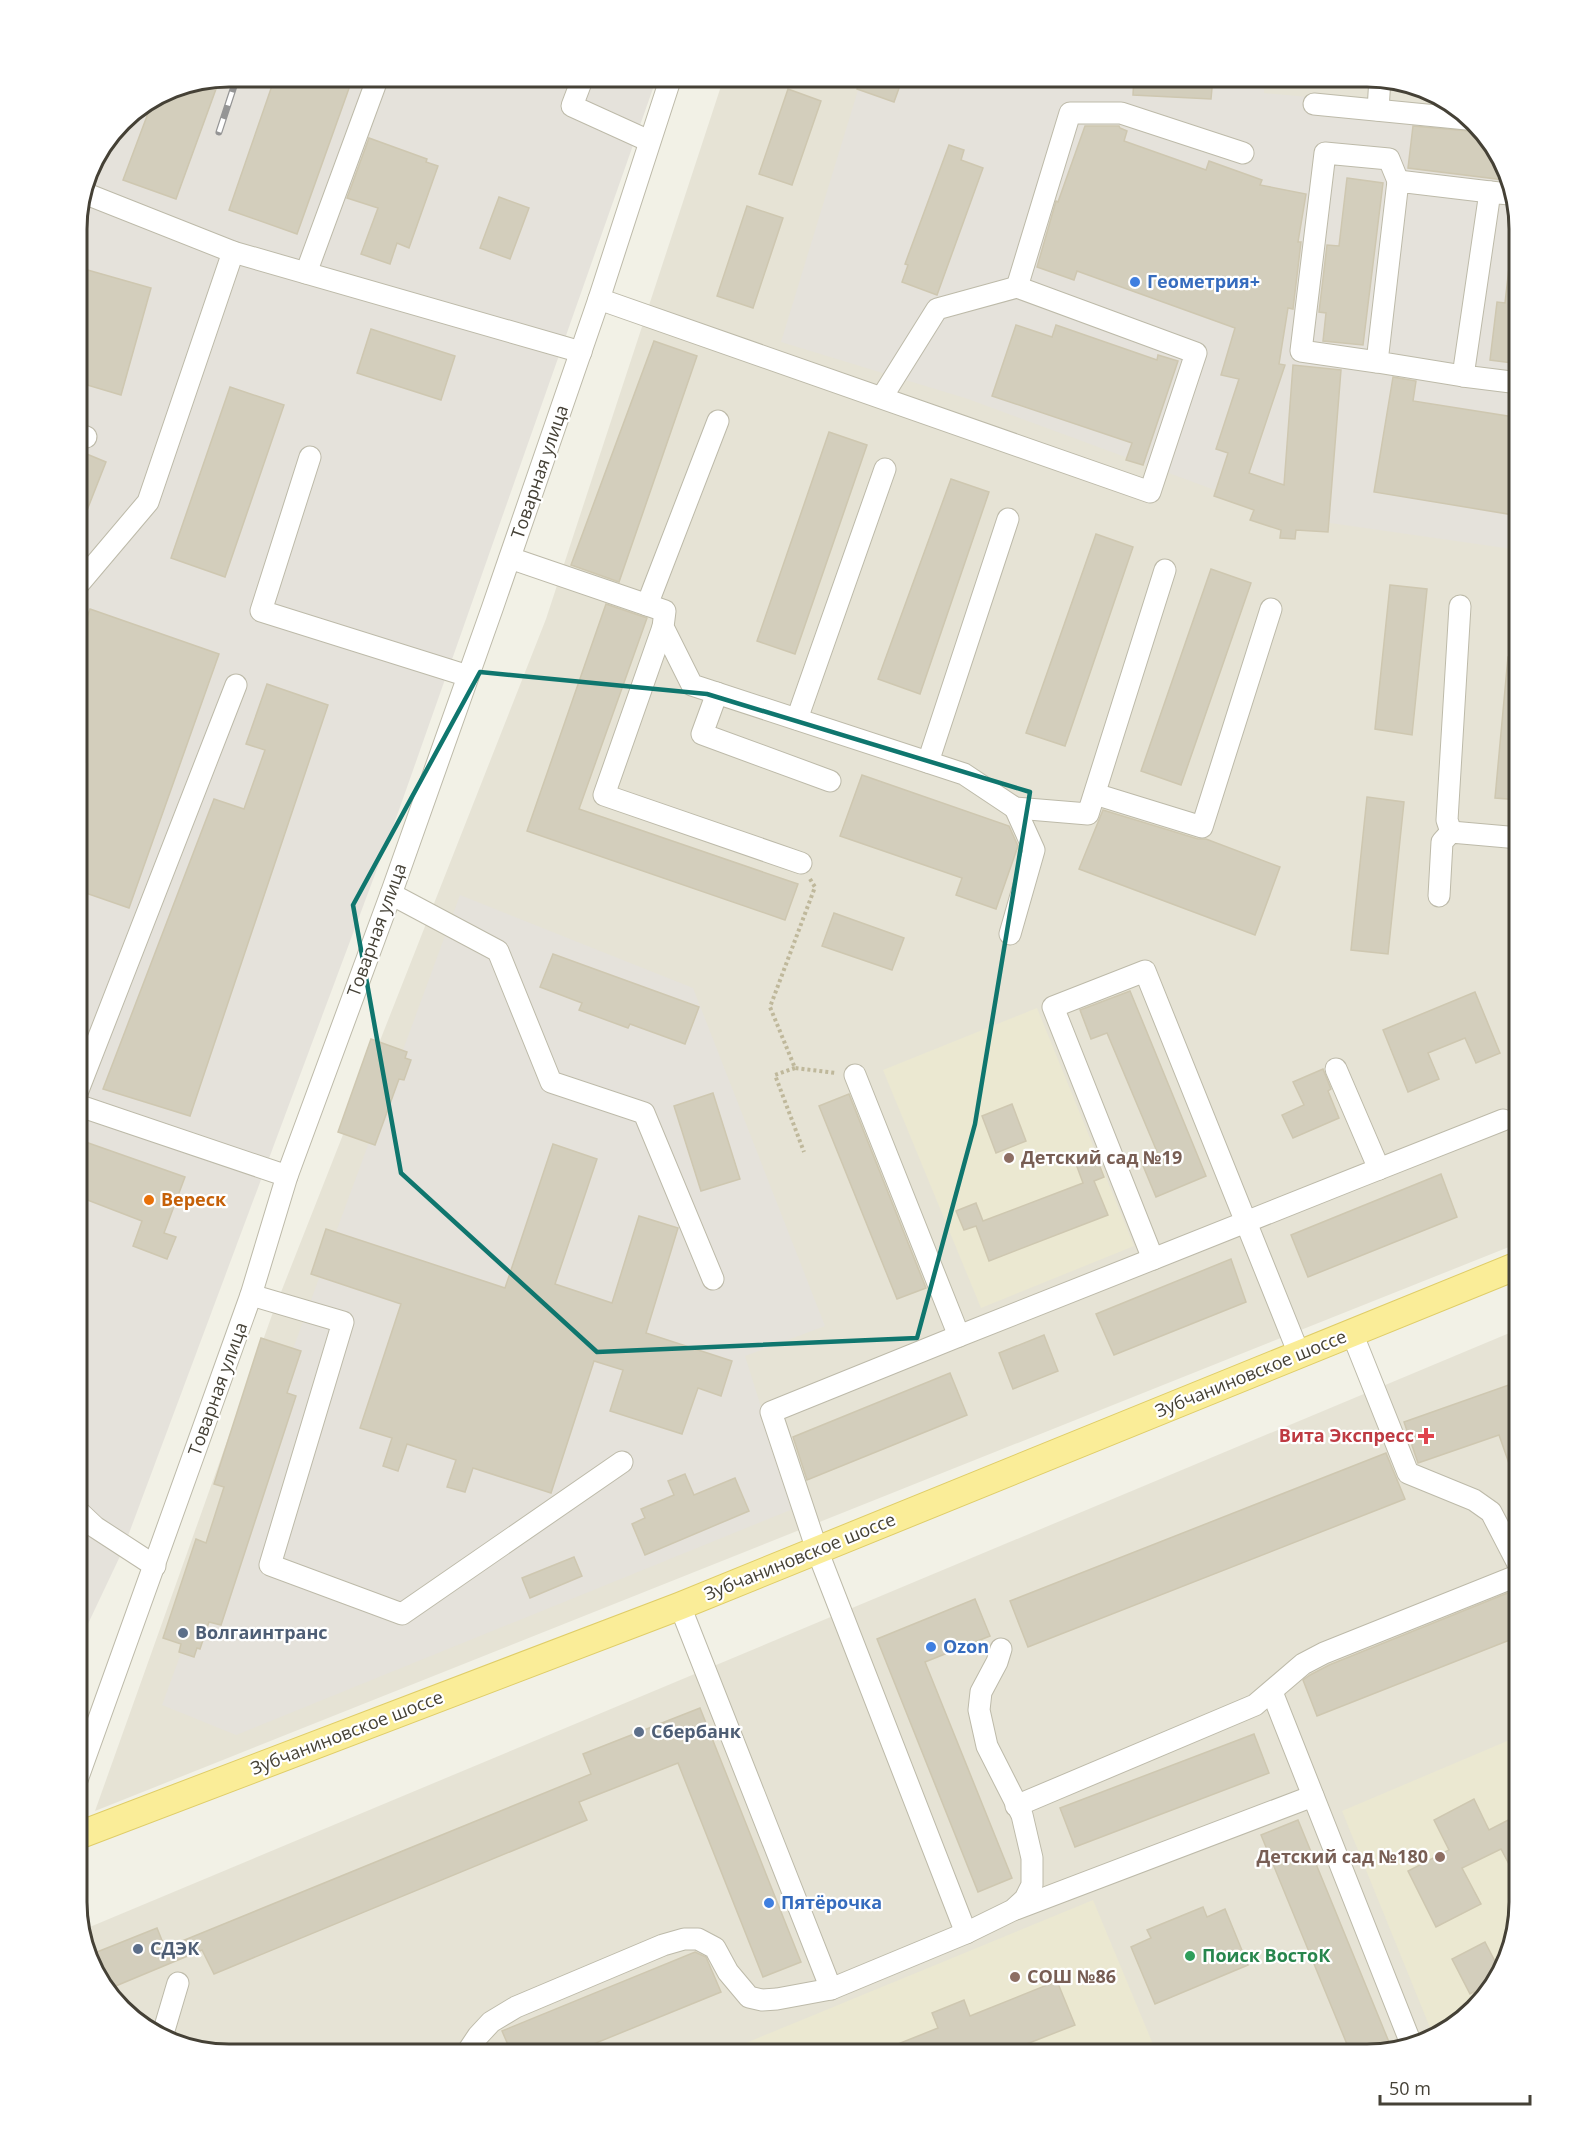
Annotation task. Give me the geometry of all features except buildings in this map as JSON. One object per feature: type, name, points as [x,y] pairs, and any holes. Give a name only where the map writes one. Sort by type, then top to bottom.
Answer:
[{"type":"main road","name":"Зубчаниновское шоссе","points":[[87,1832],[680,1606],[1509,1269]]},
{"type":"street","points":[[306,273],[374,87]]},
{"type":"street","points":[[579,87],[572,106],[649,141]]},
{"type":"street","name":"Товарная улица","points":[[87,1750],[251,1295],[286,1176],[391,894],[510,558],[599,299],[668,87]]},
{"type":"street","points":[[1378,110],[1379,88]]},
{"type":"street","points":[[1314,104],[1455,118]]},
{"type":"street","points":[[1017,287],[1070,113],[1121,112],[1243,153]]},
{"type":"street","points":[[1377,362],[1398,181],[1389,159],[1325,153],[1301,351],[1509,382]]},
{"type":"street","points":[[1398,181],[1499,193],[1463,376]]},
{"type":"street","points":[[91,196],[233,252],[581,352]]},
{"type":"street","points":[[87,574],[148,502],[233,252]]},
{"type":"street","points":[[599,299],[1150,492],[1196,353],[1017,287],[937,309],[882,397]]},
{"type":"street","points":[[647,605],[718,421]]},
{"type":"street","points":[[310,457],[261,612],[468,676]]},
{"type":"street","points":[[797,719],[885,469]]},
{"type":"street","points":[[928,762],[1008,519]]},
{"type":"street","points":[[510,558],[664,611],[663,627],[604,795],[801,863]]},
{"type":"street","points":[[663,627],[692,685],[964,774],[1015,808],[1088,814],[1165,570]]},
{"type":"street","points":[[1451,832],[1447,820],[1460,606]]},
{"type":"street","points":[[1095,794],[1202,827],[1271,609]]},
{"type":"street","points":[[87,1067],[236,685]]},
{"type":"street","points":[[717,693],[702,734],[830,781]]},
{"type":"street","points":[[1010,934],[1034,850],[1015,808]]},
{"type":"street","points":[[1451,832],[1509,837]]},
{"type":"street","points":[[1439,896],[1442,842],[1451,832]]},
{"type":"street","points":[[391,894],[498,951],[551,1082],[644,1113],[713,1279]]},
{"type":"street","points":[[1154,1259],[1053,1007],[1145,970],[1299,1354]]},
{"type":"street","points":[[1336,1070],[1379,1169]]},
{"type":"street","points":[[855,1075],[959,1336]]},
{"type":"street","points":[[87,1109],[286,1176]]},
{"type":"street","points":[[966,1932],[817,1550],[771,1412],[1503,1120]]},
{"type":"street","points":[[251,1295],[343,1322],[270,1565],[402,1614],[621,1462]]},
{"type":"street","points":[[1352,1333],[1408,1473],[1474,1500],[1491,1512],[1509,1546]]},
{"type":"street","points":[[87,1519],[155,1566]]},
{"type":"street","points":[[1016,1806],[1237,1714],[1255,1705],[1303,1664],[1324,1653],[1509,1579]]},
{"type":"street","points":[[680,1606],[831,1989]]},
{"type":"street","points":[[1001,1649],[997,1662],[981,1692],[979,1710],[987,1746],[1022,1815],[1032,1858],[1032,1885],[1025,1899],[1013,1910]]},
{"type":"street","points":[[1272,1692],[1409,2037]]},
{"type":"street","points":[[473,2044],[491,2022],[516,2007],[663,1945],[684,1939],[698,1939],[715,1948],[728,1972],[749,1996],[762,2000],[777,1999],[831,1989],[1013,1910],[1313,1796]]},
{"type":"street","points":[[165,2028],[178,1983]]},
{"type":"path","points":[[795,1068],[770,1007],[815,887],[801,863]]},
{"type":"path","points":[[804,1152],[775,1075],[795,1068],[855,1075]]},
{"type":"highlighted area","points":[[480,672],[707,694],[1030,792],[975,1124],[917,1338],[597,1352],[401,1173],[353,905]]},
{"type":"shaded area","points":[[220,87],[653,87],[399,810],[122,1552],[87,1626],[87,220],[98,175],[111,150],[135,122],[158,106],[201,90]]},
{"type":"shaded area","points":[[721,87],[1376,87],[1404,92],[1446,111],[1474,135],[1494,166],[1506,201],[1509,229],[1509,1247],[95,1811],[272,1315],[546,619]]},
{"type":"shaded area","points":[[859,87],[1264,87],[1264,93],[1444,110],[1461,122],[1485,150],[1501,183],[1508,211],[1509,549],[1288,517],[968,399],[781,342]]},
{"type":"shaded area","points":[[460,895],[693,988],[825,1326],[745,1356],[793,1509],[236,1735],[162,1705]]},
{"type":"shaded area","name":"Детский сад №19","points":[[1037,1008],[1134,1246],[981,1308],[883,1070]]},
{"type":"shaded area","points":[[1509,1333],[1508,1920],[1501,1948],[1485,1981],[1461,2009],[1430,2029],[1395,2041],[1367,2044],[211,2043],[166,2029],[135,2009],[122,1996],[102,1965],[89,1927]]},
{"type":"shaded area","name":"Детский сад №180","points":[[1509,1740],[1509,1902],[1506,1930],[1494,1965],[1474,1996],[1461,2009],[1430,2029],[1342,1811]]},
{"type":"shaded area","name":"СОШ №86","points":[[1093,1900],[1153,2044],[743,2044]]},
{"type":"railway","points":[[219,132],[234,87]]},
{"type":"place","name":"Геометрия+","points":[[1135,282]]},
{"type":"place","name":"Детский сад №19","points":[[1009,1158]]},
{"type":"place","name":"Вереск","points":[[149,1200]]},
{"type":"place","name":"Вита Экспресс","points":[[1426,1436]]},
{"type":"place","name":"Волгаинтранс","points":[[183,1633]]},
{"type":"place","name":"Ozon","points":[[931,1647]]},
{"type":"place","name":"Сбербанк","points":[[639,1732]]},
{"type":"place","name":"Детский сад №180","points":[[1440,1857]]},
{"type":"place","name":"Пятёрочка","points":[[769,1903]]},
{"type":"place","name":"СДЭК","points":[[138,1949]]},
{"type":"place","name":"Поиск ВостоК","points":[[1190,1956]]},
{"type":"place","name":"СОШ №86","points":[[1015,1977]]}]
